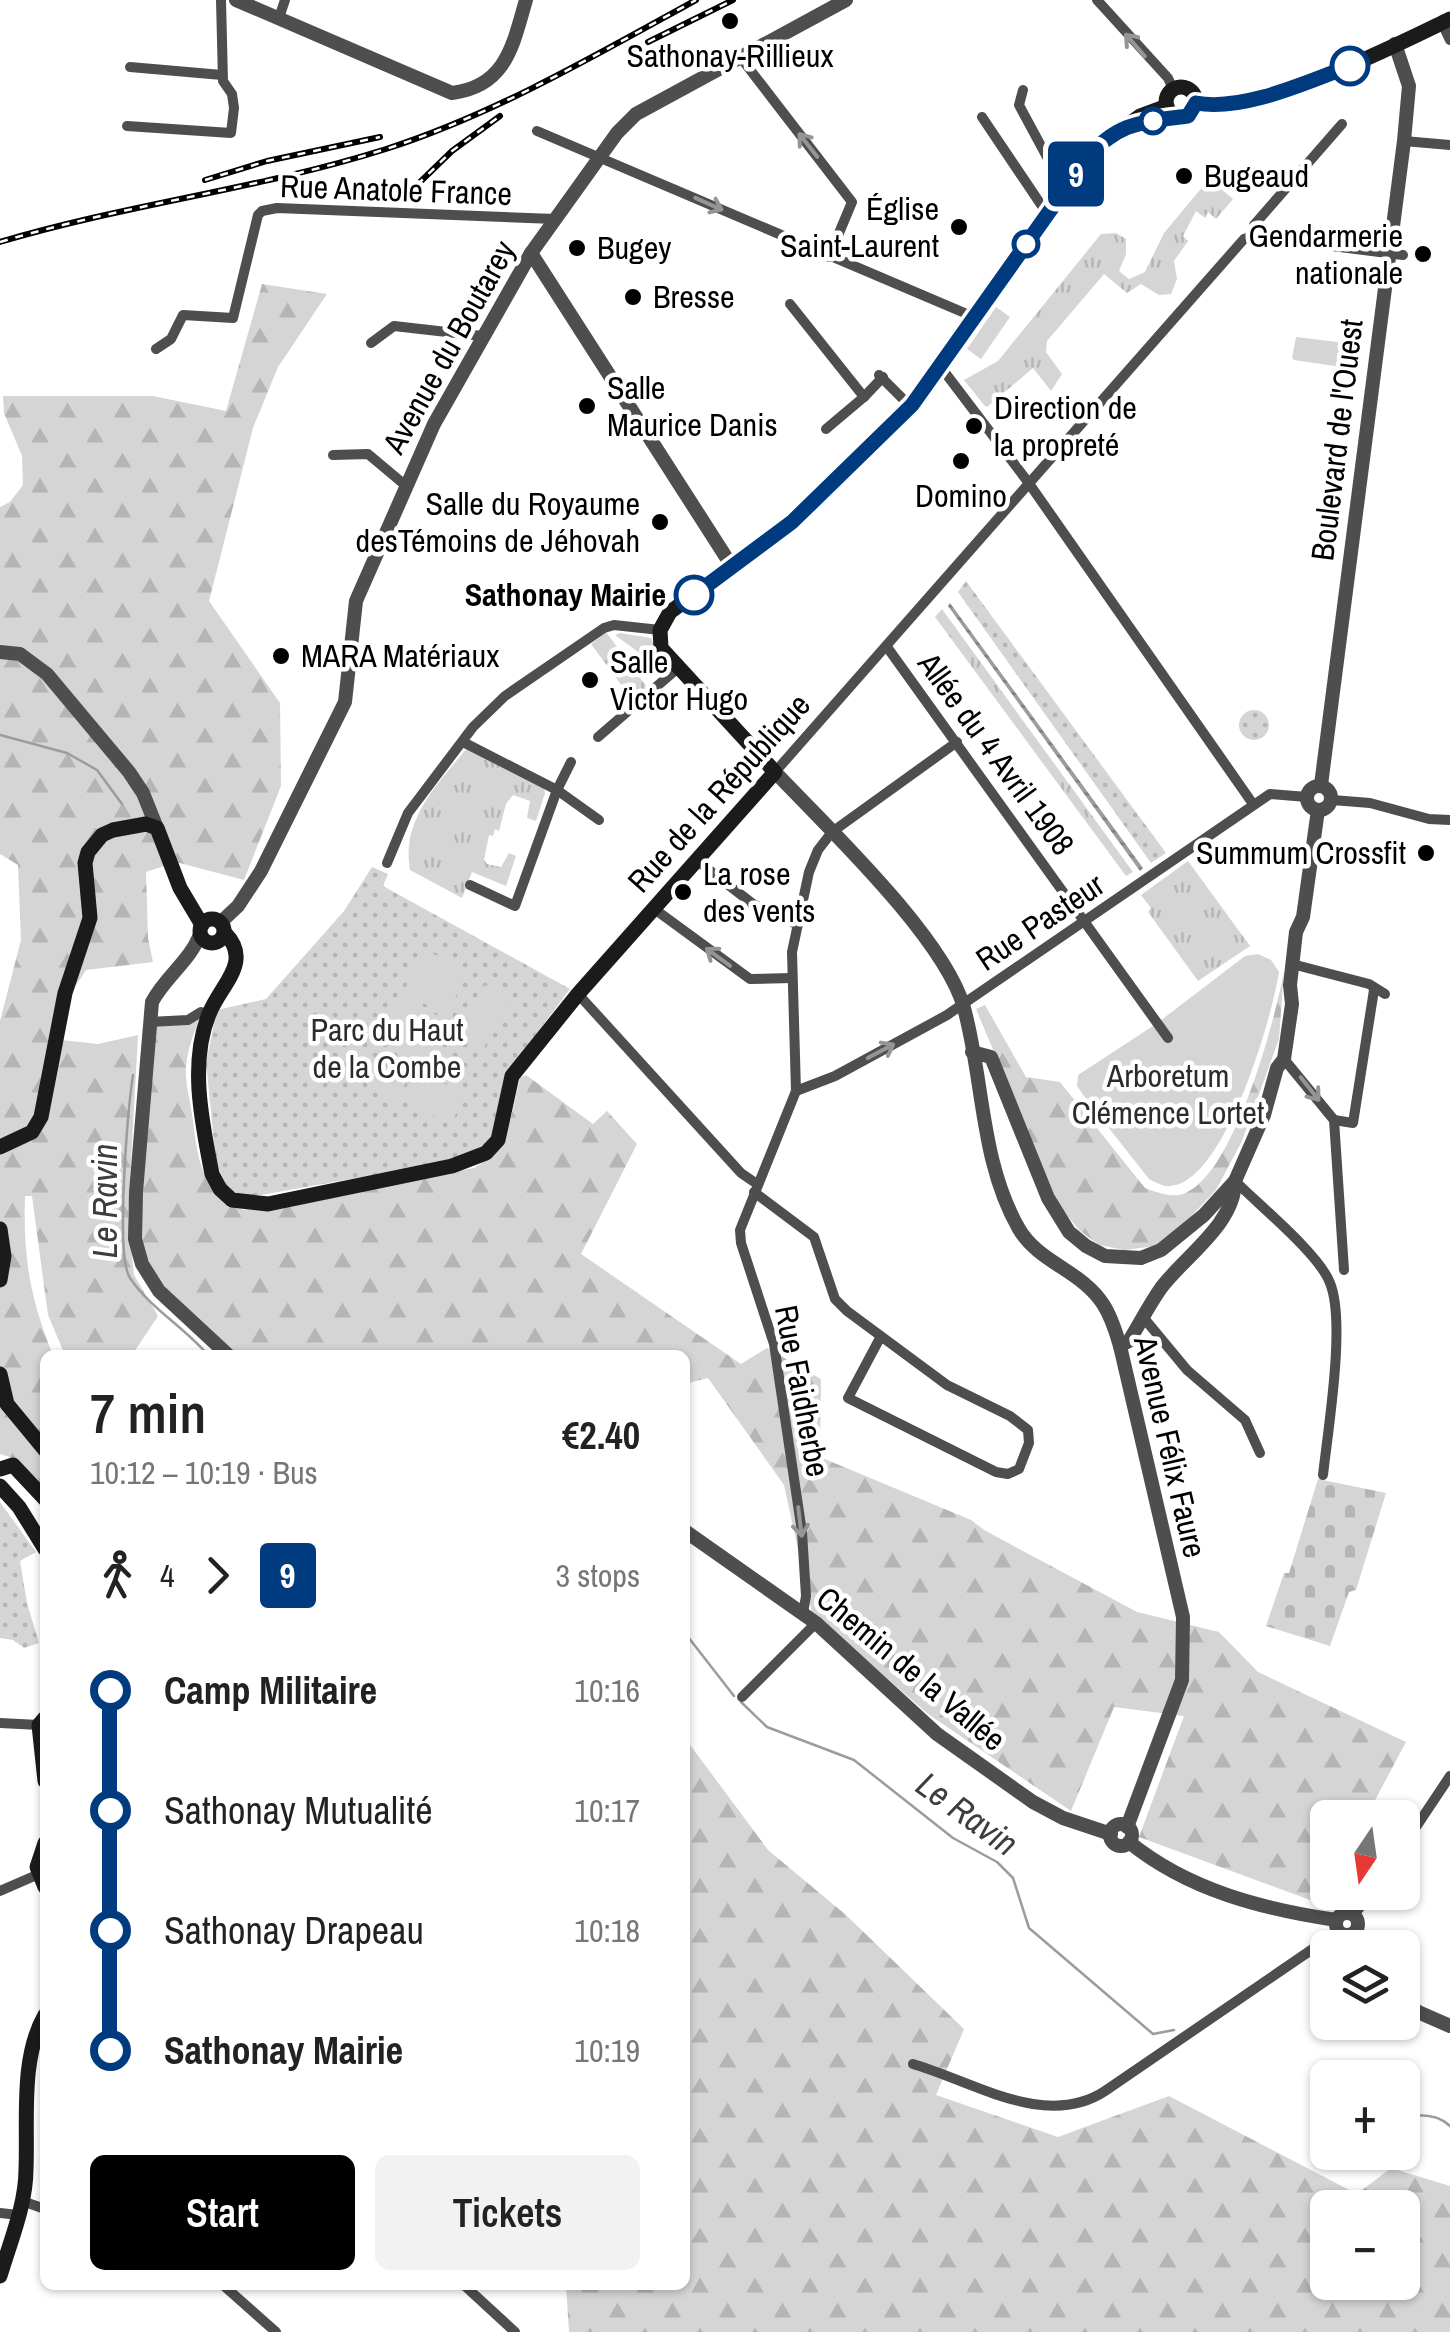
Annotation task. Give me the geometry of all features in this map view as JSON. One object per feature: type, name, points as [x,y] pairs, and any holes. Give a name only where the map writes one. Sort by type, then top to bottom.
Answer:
[{"type":"main road","points":[[1196,103],[1219,105],[1302,84],[1446,21]]},
{"type":"main road","points":[[1187,88],[1196,103],[1192,112],[1183,117],[1174,115],[1166,106],[1172,89],[1187,88]]},
{"type":"main road","points":[[660,630],[670,612],[792,522],[910,406],[1104,140],[1140,116],[1166,106]]},
{"type":"main road","name":"Avenue Félix Faure","points":[[660,630],[661,648],[774,772]]},
{"type":"main road","name":"Rue de la République","points":[[214,931],[233,957],[226,983],[209,1014],[198,1066],[212,1174],[220,1189],[232,1200],[268,1204],[452,1166],[486,1153],[498,1140],[512,1076],[578,994],[774,772]]},
{"type":"main road","points":[[0,1147],[32,1132],[41,1117],[65,992],[90,918],[85,864],[88,852],[102,836],[112,830],[146,824],[157,828],[188,901],[214,931]]},
{"type":"main road","points":[[0,1229],[4,1256],[0,1280]]},
{"type":"main road","points":[[0,1374],[7,1404],[40,1444]]},
{"type":"main road","points":[[0,1468],[13,1465],[40,1493]]},
{"type":"main road","points":[[0,1486],[40,1541]]},
{"type":"main road","points":[[0,2276],[20,2208],[26,2171],[24,2141],[30,2071],[40,2027]]},
{"type":"street","points":[[126,126],[231,133],[232,94],[222,75],[221,0]]},
{"type":"street","points":[[236,0],[452,92],[470,88],[506,64],[526,0]]},
{"type":"street","points":[[279,18],[285,0]]},
{"type":"street","name":"Avenue du Boutarey","points":[[149,1026],[152,1002],[192,951],[238,906],[261,871],[345,702],[356,600],[434,424],[531,253],[600,156],[636,114],[846,0]]},
{"type":"street","points":[[1096,0],[1168,78],[1172,89]]},
{"type":"street","points":[[1446,21],[1450,40]]},
{"type":"street","name":"Boulevard de l'Ouest","points":[[1321,785],[1396,254],[1410,86],[1395,44]]},
{"type":"street","points":[[741,58],[852,202],[828,258]]},
{"type":"street","points":[[130,68],[222,75]]},
{"type":"street","points":[[1022,90],[1019,105],[1054,170],[1069,185]]},
{"type":"street","points":[[982,117],[1048,215]]},
{"type":"street","name":"Rue de la République","points":[[774,772],[1244,238],[1253,236],[1254,225],[1342,124]]},
{"type":"street","points":[[537,131],[974,317]]},
{"type":"street","points":[[1404,141],[1450,145]]},
{"type":"street","name":"Rue Anatole France","points":[[156,350],[171,338],[184,315],[234,318],[262,211],[277,208],[555,219]]},
{"type":"street","points":[[1253,236],[1396,254]]},
{"type":"street","points":[[531,253],[733,568]]},
{"type":"street","points":[[790,304],[864,398]]},
{"type":"street","points":[[372,343],[394,326],[482,336]]},
{"type":"street","points":[[940,366],[1028,482],[1253,804]]},
{"type":"street","points":[[826,430],[864,398],[881,376],[910,406]]},
{"type":"street","points":[[332,456],[368,454],[405,486]]},
{"type":"street","points":[[387,863],[408,813],[473,727],[505,696],[604,628],[614,625],[660,630]]},
{"type":"street","name":"Allée du 4 Avril 1908","points":[[886,647],[1168,1038]]},
{"type":"street","points":[[0,652],[20,654],[47,674],[129,772],[143,793],[157,828]]},
{"type":"street","points":[[598,737],[678,668]]},
{"type":"street","points":[[463,742],[557,790],[600,820]]},
{"type":"street","points":[[796,1091],[792,978],[796,924],[808,872],[818,850],[832,832],[957,742]]},
{"type":"street","points":[[470,884],[515,906],[571,762]]},
{"type":"street","name":"Avenue Félix Faure","points":[[774,772],[904,910],[939,960],[963,1004],[984,1125],[996,1171],[1020,1230],[1038,1251],[1075,1276],[1103,1304],[1120,1346],[1183,1617],[1182,1680],[1128,1834]]},
{"type":"street","points":[[1321,785],[1330,791],[1332,800],[1327,808],[1318,810],[1310,806],[1307,797],[1310,789],[1321,785]]},
{"type":"street","name":"Rue Pasteur","points":[[796,1091],[849,1069],[963,1004],[1270,794],[1307,797]]},
{"type":"street","points":[[1332,800],[1370,803],[1429,819],[1450,820]]},
{"type":"street","points":[[972,1052],[990,1056],[1048,1198],[1069,1232],[1105,1256],[1141,1258],[1161,1250],[1204,1215],[1230,1186],[1264,1116],[1277,1068],[1284,1058],[1293,996],[1296,932],[1303,917],[1318,810]]},
{"type":"street","points":[[696,860],[753,904],[796,924]]},
{"type":"street","points":[[654,908],[750,979],[792,978]]},
{"type":"street","points":[[1292,964],[1369,984],[1380,992],[1353,1124],[1334,1120]]},
{"type":"street","points":[[578,994],[755,1188],[814,1237],[835,1299],[847,1311],[881,1336],[947,1385],[1010,1416],[1028,1430],[1030,1443],[1018,1469],[1008,1474],[996,1472],[848,1398],[881,1336]]},
{"type":"street","points":[[209,1014],[202,1012],[188,1020],[149,1026],[135,1239],[142,1264],[158,1291],[223,1350]]},
{"type":"street","points":[[1284,1058],[1334,1120],[1344,1270]]},
{"type":"street","name":"Rue Faidherbe","points":[[796,1091],[742,1222],[740,1243],[774,1344],[802,1532],[810,1618]]},
{"type":"street","points":[[1120,1346],[1129,1341],[1164,1284],[1228,1209],[1230,1186]]},
{"type":"street","points":[[1230,1186],[1314,1260],[1330,1280],[1338,1314],[1323,1475]]},
{"type":"street","points":[[1142,1317],[1187,1370],[1246,1420],[1260,1453]]},
{"type":"street","name":"Chemin de la Vallée","points":[[690,1534],[810,1618],[937,1734],[1034,1802],[1063,1818],[1110,1834],[1118,1846],[1128,1834]]},
{"type":"street","points":[[742,1697],[810,1618]]},
{"type":"street","points":[[0,1723],[40,1722]]},
{"type":"street","points":[[1420,1821],[1450,1776]]},
{"type":"street","points":[[1128,1834],[1176,1875],[1229,1896],[1342,1928]]},
{"type":"street","points":[[0,1891],[40,1881]]},
{"type":"street","points":[[913,2064],[1033,2104],[1080,2103],[1105,2091],[1342,1928],[1344,1913],[1354,1915],[1358,1910]]},
{"type":"street","points":[[1420,2013],[1450,2026]]},
{"type":"street","points":[[0,2213],[40,2209]]},
{"type":"street","points":[[229,2290],[276,2332]]},
{"type":"street","points":[[469,2290],[515,2332]]},
{"type":"green space","points":[[1209,179],[1233,199],[1216,219],[1208,212],[1205,218],[1196,211],[1183,236],[1188,241],[1174,261],[1177,279],[1171,294],[1159,295],[1141,284],[1127,293],[1104,274],[1047,341],[1046,352],[1062,374],[1051,391],[1033,368],[987,407],[984,405],[964,380],[998,361],[1101,234],[1116,233],[1126,239],[1126,254],[1119,271],[1129,279],[1145,272],[1164,233]]},
{"type":"green space","points":[[262,284],[327,294],[278,367],[253,428],[209,601],[280,703],[281,786],[244,880],[176,862],[146,872],[148,938],[153,962],[86,970],[73,990],[61,1040],[98,1044],[138,1035],[128,1218],[134,1275],[158,1316],[135,1350],[63,1350],[48,1315],[32,1196],[25,1196],[30,1277],[51,1350],[40,1350],[40,1484],[10,1457],[0,1454],[0,1021],[21,940],[18,865],[0,854],[0,507],[10,502],[23,485],[22,456],[4,413],[3,396],[153,396],[226,411]]},
{"type":"green space","points":[[996,307],[1010,317],[981,359],[967,349]]},
{"type":"green space","points":[[1296,337],[1337,342],[1341,345],[1338,364],[1294,360]]},
{"type":"green space","points":[[966,581],[1166,853],[1151,863],[958,592]]},
{"type":"green space","points":[[942,609],[1133,872],[1126,876],[935,617]]},
{"type":"green space","points":[[606,632],[647,687],[620,708],[617,704],[628,694],[591,644]]},
{"type":"green space","points":[[615,635],[651,638],[664,671]]},
{"type":"green space","points":[[1254,710],[1264,715],[1269,725],[1264,735],[1254,740],[1244,735],[1239,725],[1244,715]]},
{"type":"green space","points":[[467,748],[544,787],[545,793],[536,821],[527,818],[530,801],[513,795],[506,804],[499,831],[495,829],[493,836],[489,835],[484,860],[487,864],[501,867],[509,853],[516,856],[506,886],[472,872],[462,898],[410,870],[409,852],[411,834],[424,803]]},
{"type":"green space","points":[[1188,861],[1250,946],[1198,981],[1148,912],[1151,908],[1141,895]]},
{"type":"green space","name":"Parc du Haut de la Combe","points":[[372,867],[388,874],[383,886],[570,989],[507,1073],[493,1138],[469,1158],[244,1198],[227,1188],[216,1162],[206,1062],[217,1010],[266,999],[344,911]]},
{"type":"green space","points":[[426,950],[469,973],[445,1015],[403,992]]},
{"type":"green space","name":"Arboretum Clémence Lortet","points":[[1258,954],[1271,960],[1279,972],[1267,1024],[1243,1094],[1210,1157],[1191,1177],[1171,1186],[1156,1183],[1086,1099],[1077,1086],[1078,1075],[1156,1024],[1245,956]]},
{"type":"green space","points":[[1284,971],[1279,1039],[1242,1141],[1216,1190],[1179,1229],[1155,1246],[1125,1250],[1099,1245],[1079,1230],[1057,1203],[976,1009],[985,1005],[1026,1077],[1060,1082],[1145,1188],[1178,1195],[1202,1181],[1235,1128],[1262,1058]]},
{"type":"green space","points":[[485,985],[511,999],[482,1051],[456,1037]]},
{"type":"green space","points":[[401,995],[443,1019],[420,1061],[377,1038]]},
{"type":"green space","points":[[201,1015],[186,1068],[199,1159],[209,1183],[244,1210],[474,1168],[502,1141],[520,1078],[526,1075],[593,1124],[607,1111],[637,1144],[581,1254],[741,1364],[767,1348],[821,1379],[820,1457],[971,1520],[1137,1612],[1219,1632],[1258,1672],[1406,1742],[1375,1800],[1310,1800],[1310,1900],[1139,1837],[1184,1716],[1114,1707],[1071,1811],[928,1714],[812,1613],[784,1485],[708,1378],[690,1383],[690,1350],[231,1350],[178,1303],[155,1273],[137,1237],[151,1027]]},
{"type":"green space","points":[[374,1064],[406,1082],[397,1101],[364,1082]]},
{"type":"green space","points":[[418,1069],[466,1095],[450,1125],[402,1099]]},
{"type":"green space","points":[[1318,1479],[1386,1493],[1356,1590],[1349,1592],[1330,1646],[1266,1626],[1284,1573],[1289,1573]]},
{"type":"green space","points":[[0,1502],[36,1552],[20,1561],[39,1643],[24,1648],[13,1640],[0,1638]]},
{"type":"green space","points":[[690,1745],[768,1850],[846,1915],[964,2029],[936,2095],[1058,2137],[1169,2096],[1349,2190],[1310,2190],[1310,2300],[1420,2300],[1420,2190],[1362,2190],[1388,2170],[1450,2186],[1450,2332],[569,2332],[566,2290],[690,2290]]},
{"type":"shaded area","points":[[950,603],[1143,868],[1140,871],[948,606]]},
{"type":"waterway","points":[[0,735],[67,753],[97,770],[122,804]]},
{"type":"waterway","name":"Le Ravin","points":[[133,1075],[124,1181],[126,1264],[138,1289],[203,1350]]},
{"type":"waterway","name":"Le Ravin","points":[[690,1639],[734,1696]]},
{"type":"waterway","name":"Le Ravin","points":[[741,1702],[767,1727],[854,1760],[953,1838],[997,1862],[1013,1878],[1029,1928],[1153,2034],[1174,2030]]},
{"type":"waterway","name":"Le Ravin","points":[[1420,2115],[1440,2119],[1450,2126]]},
{"type":"railway","points":[[0,242],[338,163],[427,135],[506,101],[696,0]]},
{"type":"railway","points":[[648,42],[733,0]]},
{"type":"railway","points":[[417,185],[452,151],[500,116]]},
{"type":"railway","points":[[205,180],[267,161],[380,137]]},
{"type":"bus line","name":"9","points":[[694,595],[792,522],[912,405],[1104,140],[1124,126],[1188,116],[1196,103],[1219,105],[1259,96],[1350,66]]},
{"type":"place","name":"Sathonay-Rillieux","points":[[730,21]]},
{"type":"place","name":"Bugeaud","points":[[1184,176]]},
{"type":"place","name":"Église Saint-Laurent","points":[[959,227]]},
{"type":"place","name":"Bugey","points":[[577,248]]},
{"type":"place","name":"Gendarmerie nationale","points":[[1423,254]]},
{"type":"place","name":"Bresse","points":[[633,297]]},
{"type":"place","name":"Salle Maurice Danis","points":[[587,406]]},
{"type":"place","name":"Direction de la propreté","points":[[974,426]]},
{"type":"place","name":"Domino","points":[[961,461]]},
{"type":"place","name":"Salle du Royaume desTémoins de Jéhovah","points":[[660,522]]},
{"type":"place","name":"Sathonay Mairie","points":[[694,595]]},
{"type":"place","name":"MARA Matériaux","points":[[281,656]]},
{"type":"place","name":"Salle Victor Hugo","points":[[590,680]]},
{"type":"place","name":"Summum Crossfit","points":[[1426,853]]},
{"type":"place","name":"La rose des vents","points":[[683,892]]}]
